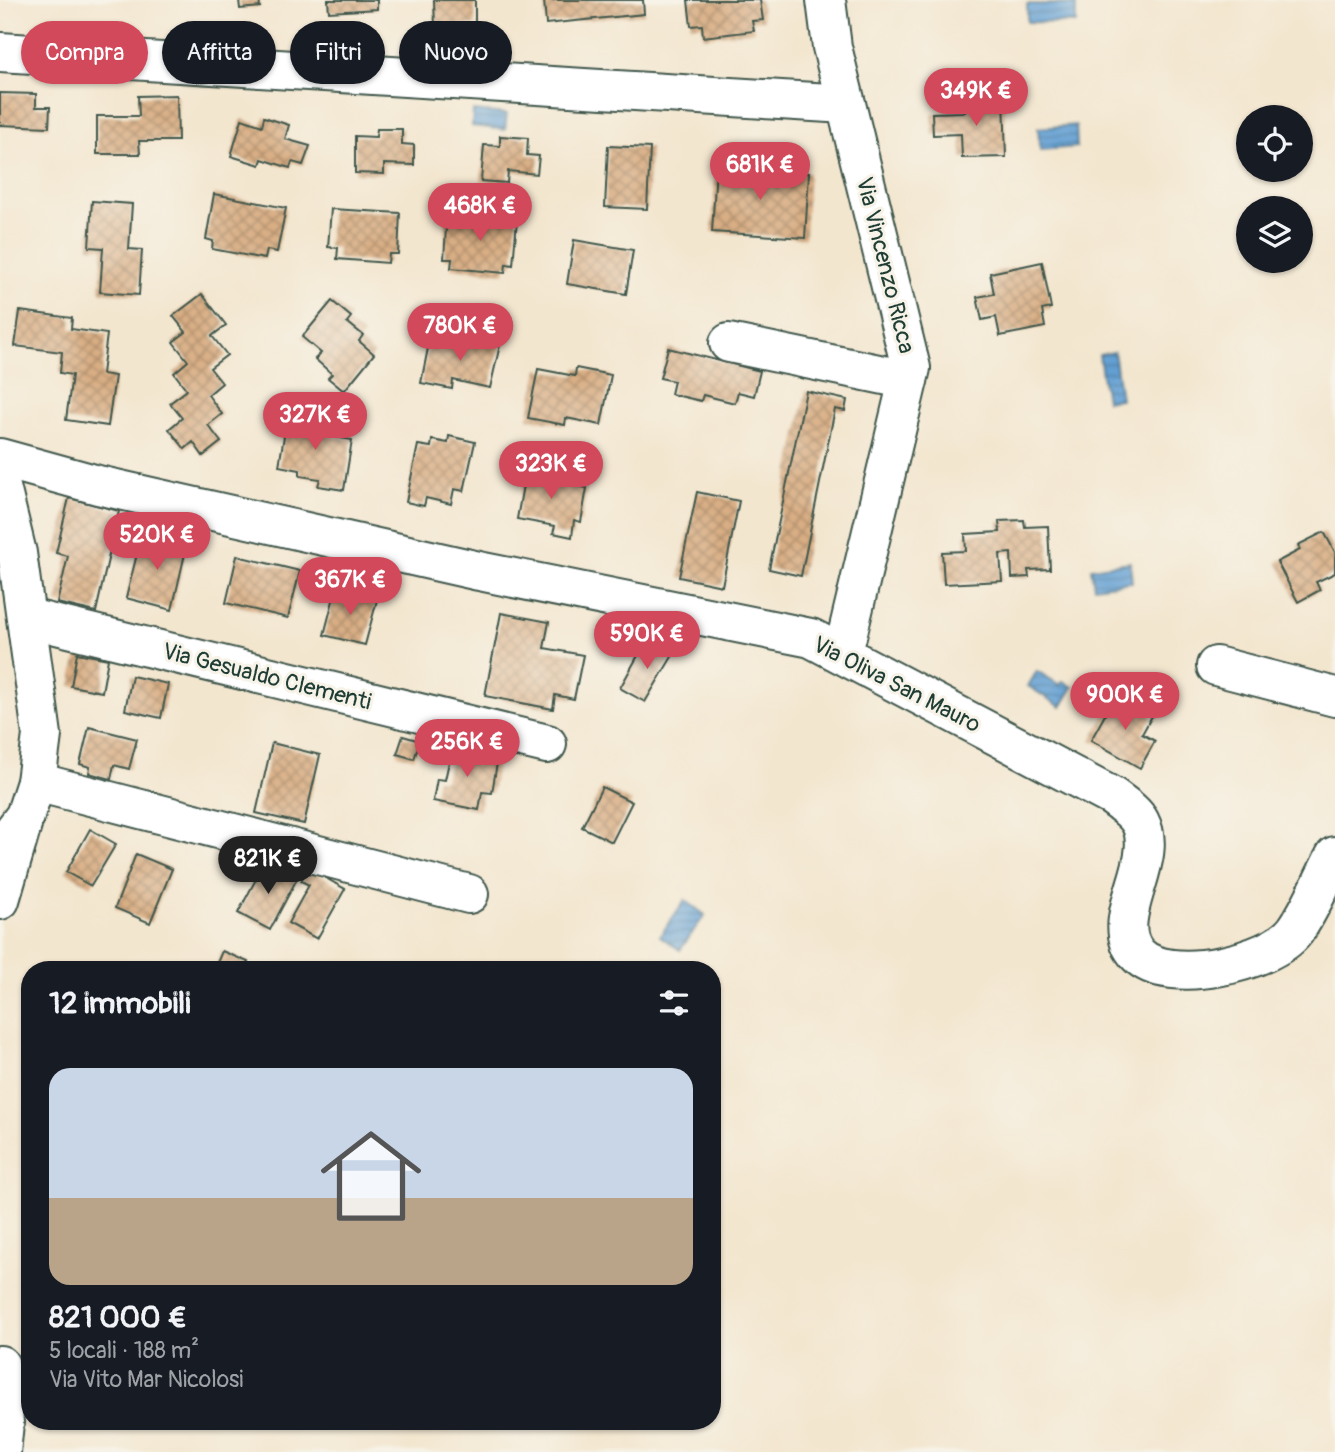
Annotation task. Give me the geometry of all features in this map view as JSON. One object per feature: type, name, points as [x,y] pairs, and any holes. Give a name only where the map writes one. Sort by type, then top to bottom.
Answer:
[{"type":"street","name":"Via Vincenzo Ricca","points":[[826,0],[832,47],[911,368],[843,653]]},
{"type":"street","points":[[0,52],[846,104]]},
{"type":"street","points":[[729,343],[908,380]]},
{"type":"street","name":"Via Oliva San Mauro","points":[[0,458],[99,485],[466,568],[811,638],[1113,797],[1133,812],[1145,835],[1144,851],[1127,925],[1129,942],[1144,961],[1157,969],[1174,972],[1235,962],[1264,954],[1282,944],[1294,932],[1335,856]]},
{"type":"street","points":[[0,484],[18,553],[42,735],[30,799],[0,900]]},
{"type":"street","name":"Via Gesualdo Clementi","points":[[27,618],[547,744]]},
{"type":"street","points":[[1216,666],[1335,697]]},
{"type":"street","points":[[0,849],[30,799]]},
{"type":"street","points":[[30,799],[469,894]]},
{"type":"street","points":[[0,1365],[5,1423],[1,1452]]},
{"type":"water","points":[[1027,4],[1076,4],[1076,23],[1027,22]]},
{"type":"water","points":[[473,111],[507,114],[505,130],[472,126]]},
{"type":"water","points":[[1076,125],[1077,147],[1040,150],[1038,128]]},
{"type":"water","points":[[1114,352],[1121,399],[1106,401],[1099,355]]},
{"type":"water","points":[[1130,562],[1132,582],[1094,587],[1091,568]]},
{"type":"water","points":[[1037,671],[1060,685],[1063,681],[1073,687],[1061,707],[1028,686]]},
{"type":"water","points":[[685,900],[705,915],[680,950],[660,936]]},
{"type":"building","points":[[239,0],[259,0],[260,7],[240,9]]},
{"type":"building","points":[[328,0],[377,0],[377,9],[329,12]]},
{"type":"building","points":[[434,0],[475,0],[475,21],[435,21]]},
{"type":"building","points":[[544,0],[643,0],[644,14],[546,24]]},
{"type":"building","points":[[688,0],[760,0],[763,20],[752,21],[754,31],[703,37],[702,25],[691,26]]},
{"type":"building","points":[[0,93],[36,94],[36,107],[50,107],[49,127],[0,125]]},
{"type":"building","points":[[177,95],[178,141],[139,141],[140,154],[97,154],[97,116],[139,116],[138,96]]},
{"type":"building","points":[[1004,98],[1006,157],[962,158],[961,134],[933,135],[932,113],[965,112],[965,99]]},
{"type":"building","points":[[264,117],[289,125],[285,139],[310,146],[303,165],[292,162],[290,168],[262,159],[260,165],[231,156],[242,119],[262,126]]},
{"type":"building","points":[[377,129],[402,129],[402,144],[414,145],[414,165],[384,164],[384,174],[355,173],[355,136],[376,137]]},
{"type":"building","points":[[500,136],[528,138],[527,155],[539,156],[537,174],[508,171],[507,183],[481,181],[484,145],[500,146]]},
{"type":"building","points":[[608,146],[650,148],[647,209],[605,207]]},
{"type":"building","points":[[716,167],[809,173],[805,238],[712,232]]},
{"type":"building","points":[[214,194],[286,208],[277,252],[267,250],[265,259],[212,249],[213,241],[206,239]]},
{"type":"building","points":[[92,201],[132,204],[129,249],[142,250],[139,295],[100,292],[103,248],[89,247]]},
{"type":"building","points":[[331,209],[400,213],[398,254],[389,254],[388,263],[337,259],[338,248],[328,247]]},
{"type":"building","points":[[447,213],[517,220],[513,265],[506,264],[505,273],[451,268],[452,259],[444,259]]},
{"type":"building","points":[[574,240],[633,250],[626,294],[567,284]]},
{"type":"building","points":[[1042,262],[1051,308],[1042,310],[1045,327],[1000,336],[996,317],[982,320],[977,297],[994,294],[990,273]]},
{"type":"building","points":[[202,294],[226,325],[212,336],[227,355],[210,368],[222,383],[208,395],[222,414],[208,425],[221,442],[203,456],[193,442],[185,449],[169,429],[182,418],[170,403],[187,390],[174,373],[188,361],[173,342],[186,332],[173,316]]},
{"type":"building","points":[[332,301],[351,317],[347,322],[363,335],[359,341],[374,354],[344,391],[328,378],[332,374],[315,359],[321,353],[302,337]]},
{"type":"building","points":[[20,311],[72,318],[71,329],[107,334],[102,374],[115,376],[108,426],[66,420],[72,375],[60,373],[62,352],[15,346]]},
{"type":"building","points":[[430,338],[461,345],[463,338],[500,345],[490,388],[453,380],[452,389],[421,383]]},
{"type":"building","points":[[668,348],[760,371],[754,396],[738,392],[735,403],[703,395],[701,401],[671,394],[674,381],[660,378]]},
{"type":"building","points":[[576,368],[611,375],[601,425],[566,418],[565,425],[528,418],[538,369],[575,376]]},
{"type":"building","points":[[806,391],[847,400],[845,411],[835,409],[801,576],[769,569]]},
{"type":"building","points":[[288,412],[309,416],[308,423],[330,427],[329,436],[352,440],[344,490],[318,486],[320,479],[300,476],[300,470],[279,466]]},
{"type":"building","points":[[449,436],[475,442],[464,491],[454,489],[451,504],[426,498],[424,506],[406,502],[418,445],[431,447],[432,440],[448,443]]},
{"type":"building","points":[[526,468],[568,476],[567,484],[587,488],[581,522],[574,520],[572,537],[553,533],[555,526],[517,519]]},
{"type":"building","points":[[697,492],[739,501],[722,586],[679,577]]},
{"type":"building","points":[[69,498],[119,511],[96,612],[57,603],[68,556],[56,553]]},
{"type":"building","points":[[1024,520],[1025,527],[1048,526],[1050,569],[1028,570],[1029,577],[1012,578],[1011,553],[1000,554],[1002,581],[944,584],[942,552],[966,551],[965,534],[1000,532],[999,521]]},
{"type":"building","points":[[1324,532],[1335,552],[1335,573],[1316,582],[1320,590],[1298,602],[1277,562],[1300,550],[1298,545]]},
{"type":"building","points":[[142,534],[187,545],[172,610],[126,598]]},
{"type":"building","points":[[237,556],[300,571],[288,618],[226,603]]},
{"type":"building","points":[[336,589],[377,600],[365,645],[324,635]]},
{"type":"building","points":[[501,613],[549,622],[544,648],[583,655],[574,699],[555,695],[553,709],[485,696]]},
{"type":"building","points":[[645,643],[676,650],[645,702],[620,688]]},
{"type":"building","points":[[77,653],[108,659],[102,692],[71,686]]},
{"type":"building","points":[[132,676],[168,684],[161,718],[125,710]]},
{"type":"building","points":[[1116,695],[1152,716],[1142,734],[1155,741],[1140,768],[1091,740]]},
{"type":"building","points":[[89,727],[137,739],[129,769],[114,765],[111,779],[89,773],[90,767],[80,764]]},
{"type":"building","points":[[403,736],[420,741],[414,759],[397,754]]},
{"type":"building","points":[[272,743],[320,755],[304,824],[256,813]]},
{"type":"building","points":[[452,748],[498,757],[492,793],[482,792],[479,810],[433,801],[437,779],[445,780]]},
{"type":"building","points":[[602,787],[632,802],[612,842],[582,827]]},
{"type":"building","points":[[90,829],[116,844],[91,886],[66,872]]},
{"type":"building","points":[[136,854],[172,869],[150,923],[115,908]]},
{"type":"building","points":[[263,866],[277,873],[281,866],[299,875],[270,930],[238,913]]},
{"type":"building","points":[[308,868],[345,889],[317,939],[288,923],[309,885],[301,881]]},
{"type":"building","points":[[222,951],[246,961],[218,961]]}]
